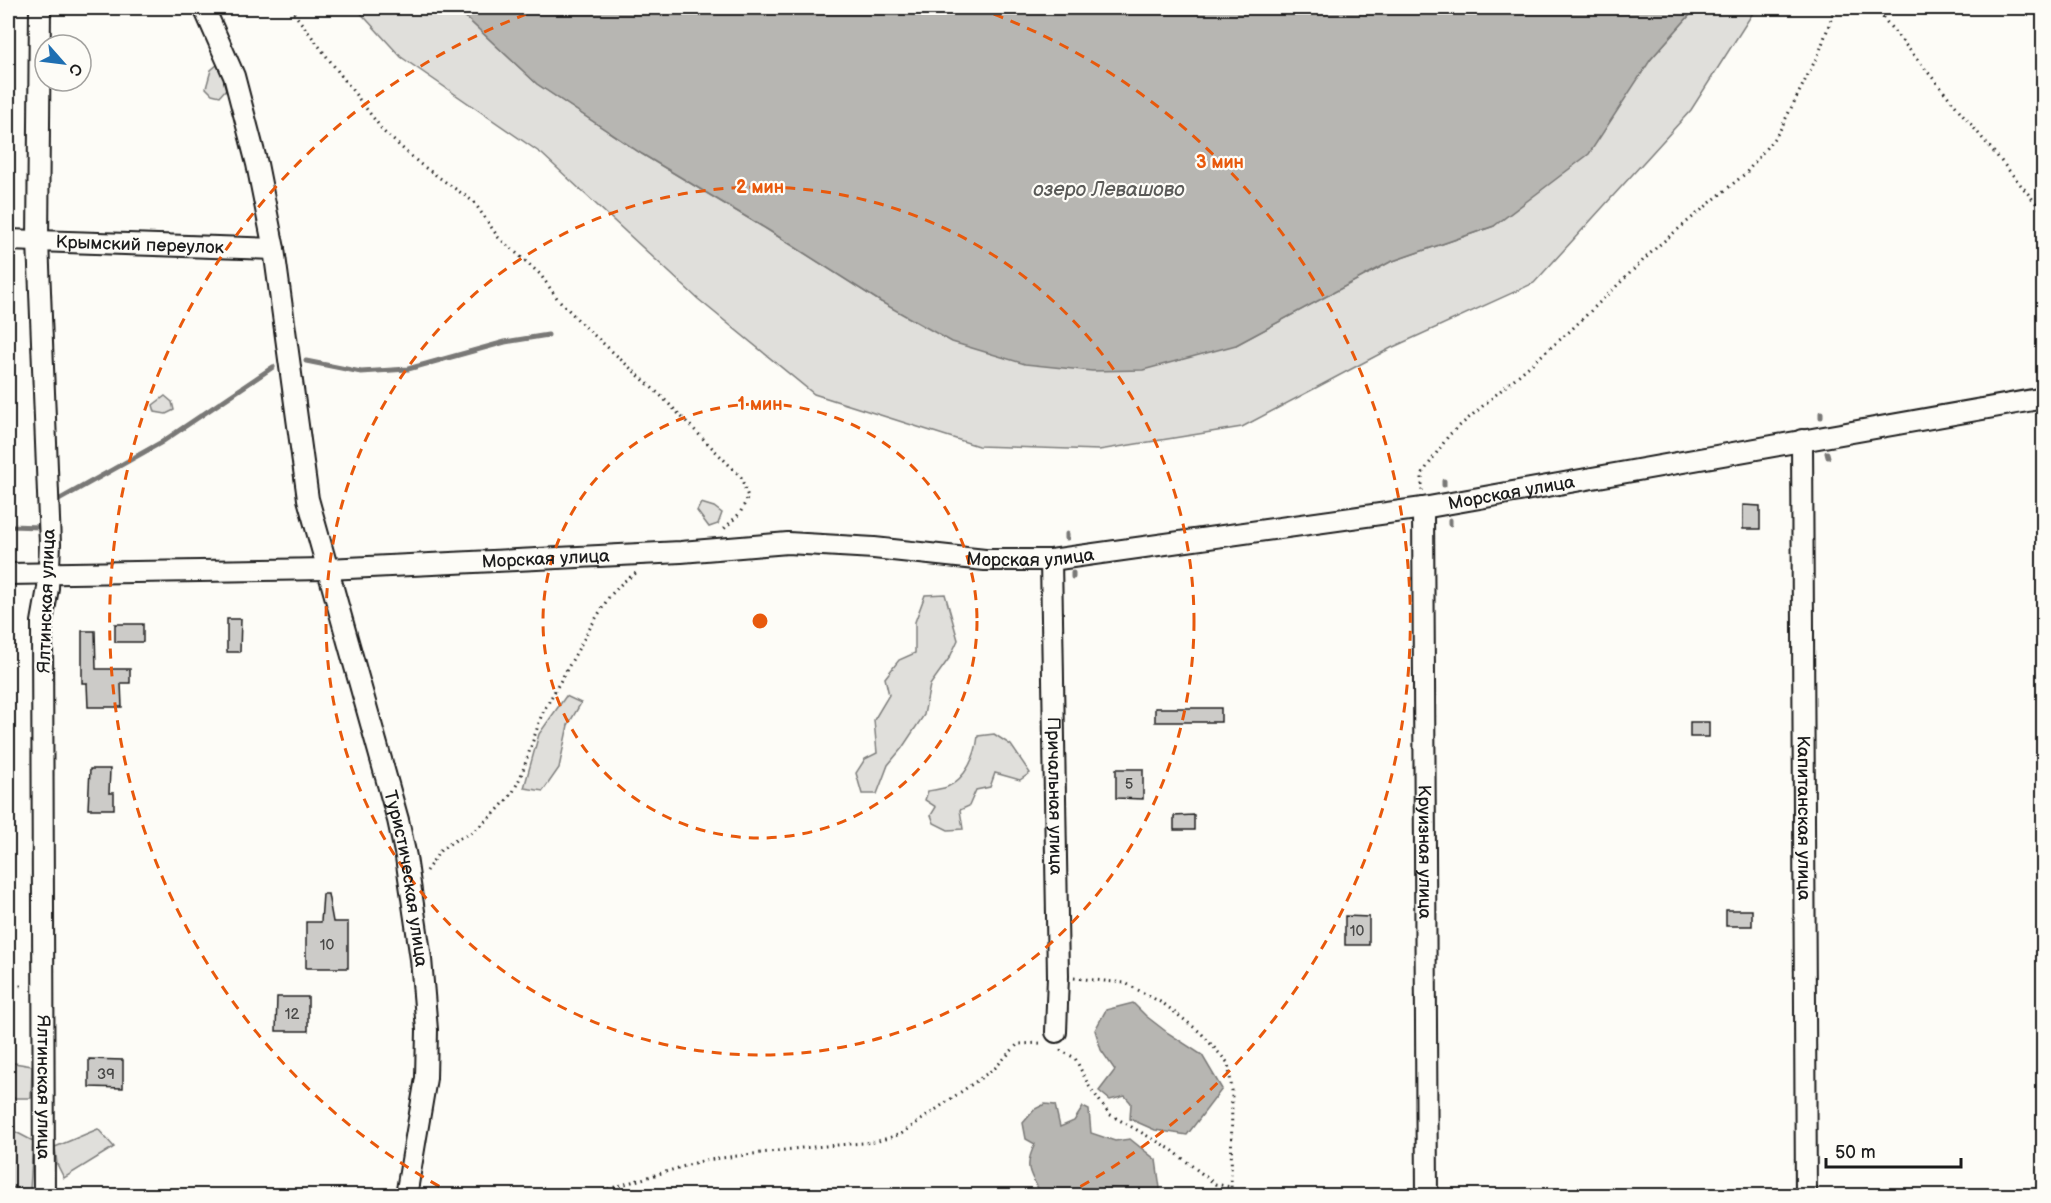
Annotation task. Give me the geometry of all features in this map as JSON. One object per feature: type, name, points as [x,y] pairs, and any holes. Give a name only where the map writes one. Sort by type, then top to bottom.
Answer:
[{"type":"street","name":"Ялтинская улица","points":[[40,8],[38,240],[50,544],[49,574],[42,622],[44,1196]]},
{"type":"street","name":"Туристическая улица","points":[[204,8],[234,76],[257,164],[273,249],[308,499],[398,820],[409,880],[421,959],[427,1030],[426,1066],[417,1140],[406,1196]]},
{"type":"street","name":"Крымский переулок","points":[[8,240],[273,249]]},
{"type":"street","name":"Морская улица","points":[[8,574],[327,569],[681,552],[788,543],[874,548],[985,560],[1051,560],[1423,508],[2043,398]]},
{"type":"street","name":"Капитанская улица","points":[[1802,440],[1806,1196]]},
{"type":"street","name":"Круизная улица","points":[[1423,508],[1427,1196]]},
{"type":"street","name":"Причальная улица","points":[[1051,560],[1058,976],[1052,1037]]},
{"type":"path","points":[[290,8],[384,132],[420,164],[474,202],[498,237],[540,274],[557,298],[661,396],[741,477],[748,497],[740,513],[725,529],[716,534]]},
{"type":"path","points":[[1423,508],[1422,474],[1449,435],[1570,331],[1658,246],[1746,172],[1779,132],[1819,53],[1834,8]]},
{"type":"path","points":[[1875,8],[2043,213]]},
{"type":"path","points":[[409,880],[418,877],[428,869],[440,851],[472,832],[494,814],[512,794],[521,776],[542,714],[590,628],[609,597],[623,582],[639,571]]},
{"type":"path","points":[[1058,976],[1125,983],[1164,1004],[1200,1032],[1228,1063],[1232,1090],[1231,1196]]},
{"type":"path","points":[[585,1196],[705,1160],[801,1148],[875,1142],[901,1134],[995,1068],[1018,1044],[1052,1037],[1075,1058],[1089,1086],[1109,1114],[1172,1150],[1215,1184],[1231,1187]]},
{"type":"shaded area","points":[[356,8],[456,8],[537,84],[642,154],[881,302],[1236,345],[1390,262],[1494,226],[1696,8],[1756,8],[1691,110],[1534,283],[1391,348],[1242,427],[1099,450],[978,446],[814,394],[698,299],[542,154],[401,57]]},
{"type":"shaded area","points":[[217,65],[226,81],[226,89],[220,96],[212,94],[206,88],[211,70]]},
{"type":"shaded area","points":[[165,396],[172,402],[174,410],[166,414],[155,412],[153,405]]},
{"type":"shaded area","points":[[701,503],[714,507],[722,513],[718,524],[709,527],[697,511]]},
{"type":"shaded area","points":[[945,594],[958,640],[950,657],[930,685],[924,715],[888,765],[877,794],[862,794],[856,773],[865,759],[877,753],[874,720],[889,695],[885,678],[899,660],[915,653],[915,622],[925,595]]},
{"type":"shaded area","points":[[566,696],[581,703],[568,725],[559,768],[543,791],[524,788],[539,734]]},
{"type":"shaded area","points":[[994,734],[1011,745],[1030,773],[1020,780],[995,773],[990,787],[976,790],[969,806],[960,810],[963,829],[948,830],[934,823],[931,815],[936,807],[925,800],[928,791],[947,787],[960,778],[969,766],[978,736]]},
{"type":"shaded area","points":[[8,1062],[32,1066],[31,1098],[8,1098]]},
{"type":"shaded area","points":[[98,1129],[114,1147],[64,1178],[57,1164],[55,1147]]},
{"type":"shaded area","points":[[8,1130],[33,1141],[30,1190],[8,1187]]},
{"type":"water","name":"озеро Левашово","points":[[456,8],[1696,8],[1651,59],[1589,154],[1494,226],[1390,262],[1236,345],[1143,370],[1092,371],[1025,364],[952,342],[881,302],[642,154],[537,84]]},
{"type":"water","points":[[1133,1003],[1168,1033],[1202,1055],[1222,1089],[1187,1135],[1155,1130],[1130,1119],[1131,1103],[1125,1096],[1110,1100],[1099,1091],[1115,1070],[1101,1050],[1095,1030],[1106,1010]]},
{"type":"water","points":[[1045,1104],[1055,1105],[1060,1127],[1074,1121],[1083,1107],[1089,1110],[1091,1133],[1115,1141],[1130,1139],[1156,1160],[1161,1195],[1042,1195],[1034,1182],[1029,1165],[1035,1144],[1026,1139],[1023,1123],[1035,1109]]},
{"type":"building","points":[[1743,505],[1760,506],[1760,529],[1743,529]]},
{"type":"building","points":[[227,619],[241,619],[240,652],[227,652]]},
{"type":"building","points":[[115,624],[143,624],[143,642],[115,642]]},
{"type":"building","points":[[82,631],[95,631],[96,669],[130,669],[130,683],[121,683],[122,707],[88,707],[87,683],[82,683]]},
{"type":"building","points":[[1155,708],[1221,708],[1221,722],[1155,722]]},
{"type":"building","points":[[1690,722],[1709,722],[1709,737],[1690,737]]},
{"type":"building","points":[[90,769],[110,769],[109,793],[114,793],[114,809],[88,809]]},
{"type":"building","points":[[1116,769],[1143,769],[1143,799],[1116,798]]},
{"type":"building","points":[[1194,815],[1194,830],[1174,830],[1174,816]]},
{"type":"building","points":[[323,894],[328,894],[333,922],[348,922],[348,968],[306,968],[306,922],[321,922]]},
{"type":"building","points":[[1726,910],[1752,910],[1752,926],[1726,926]]},
{"type":"building","points":[[1345,916],[1369,917],[1369,945],[1345,945]]},
{"type":"building","points":[[277,997],[308,997],[308,1031],[276,1031]]},
{"type":"building","points":[[89,1059],[123,1060],[123,1088],[89,1087]]},
{"type":"waterway","points":[[306,361],[361,372],[408,369],[505,342],[548,335]]},
{"type":"waterway","points":[[55,502],[162,442],[273,367]]},
{"type":"waterway","points":[[1827,453],[1828,457]]},
{"type":"waterway","points":[[8,531],[10,526],[40,527],[40,521]]}]
